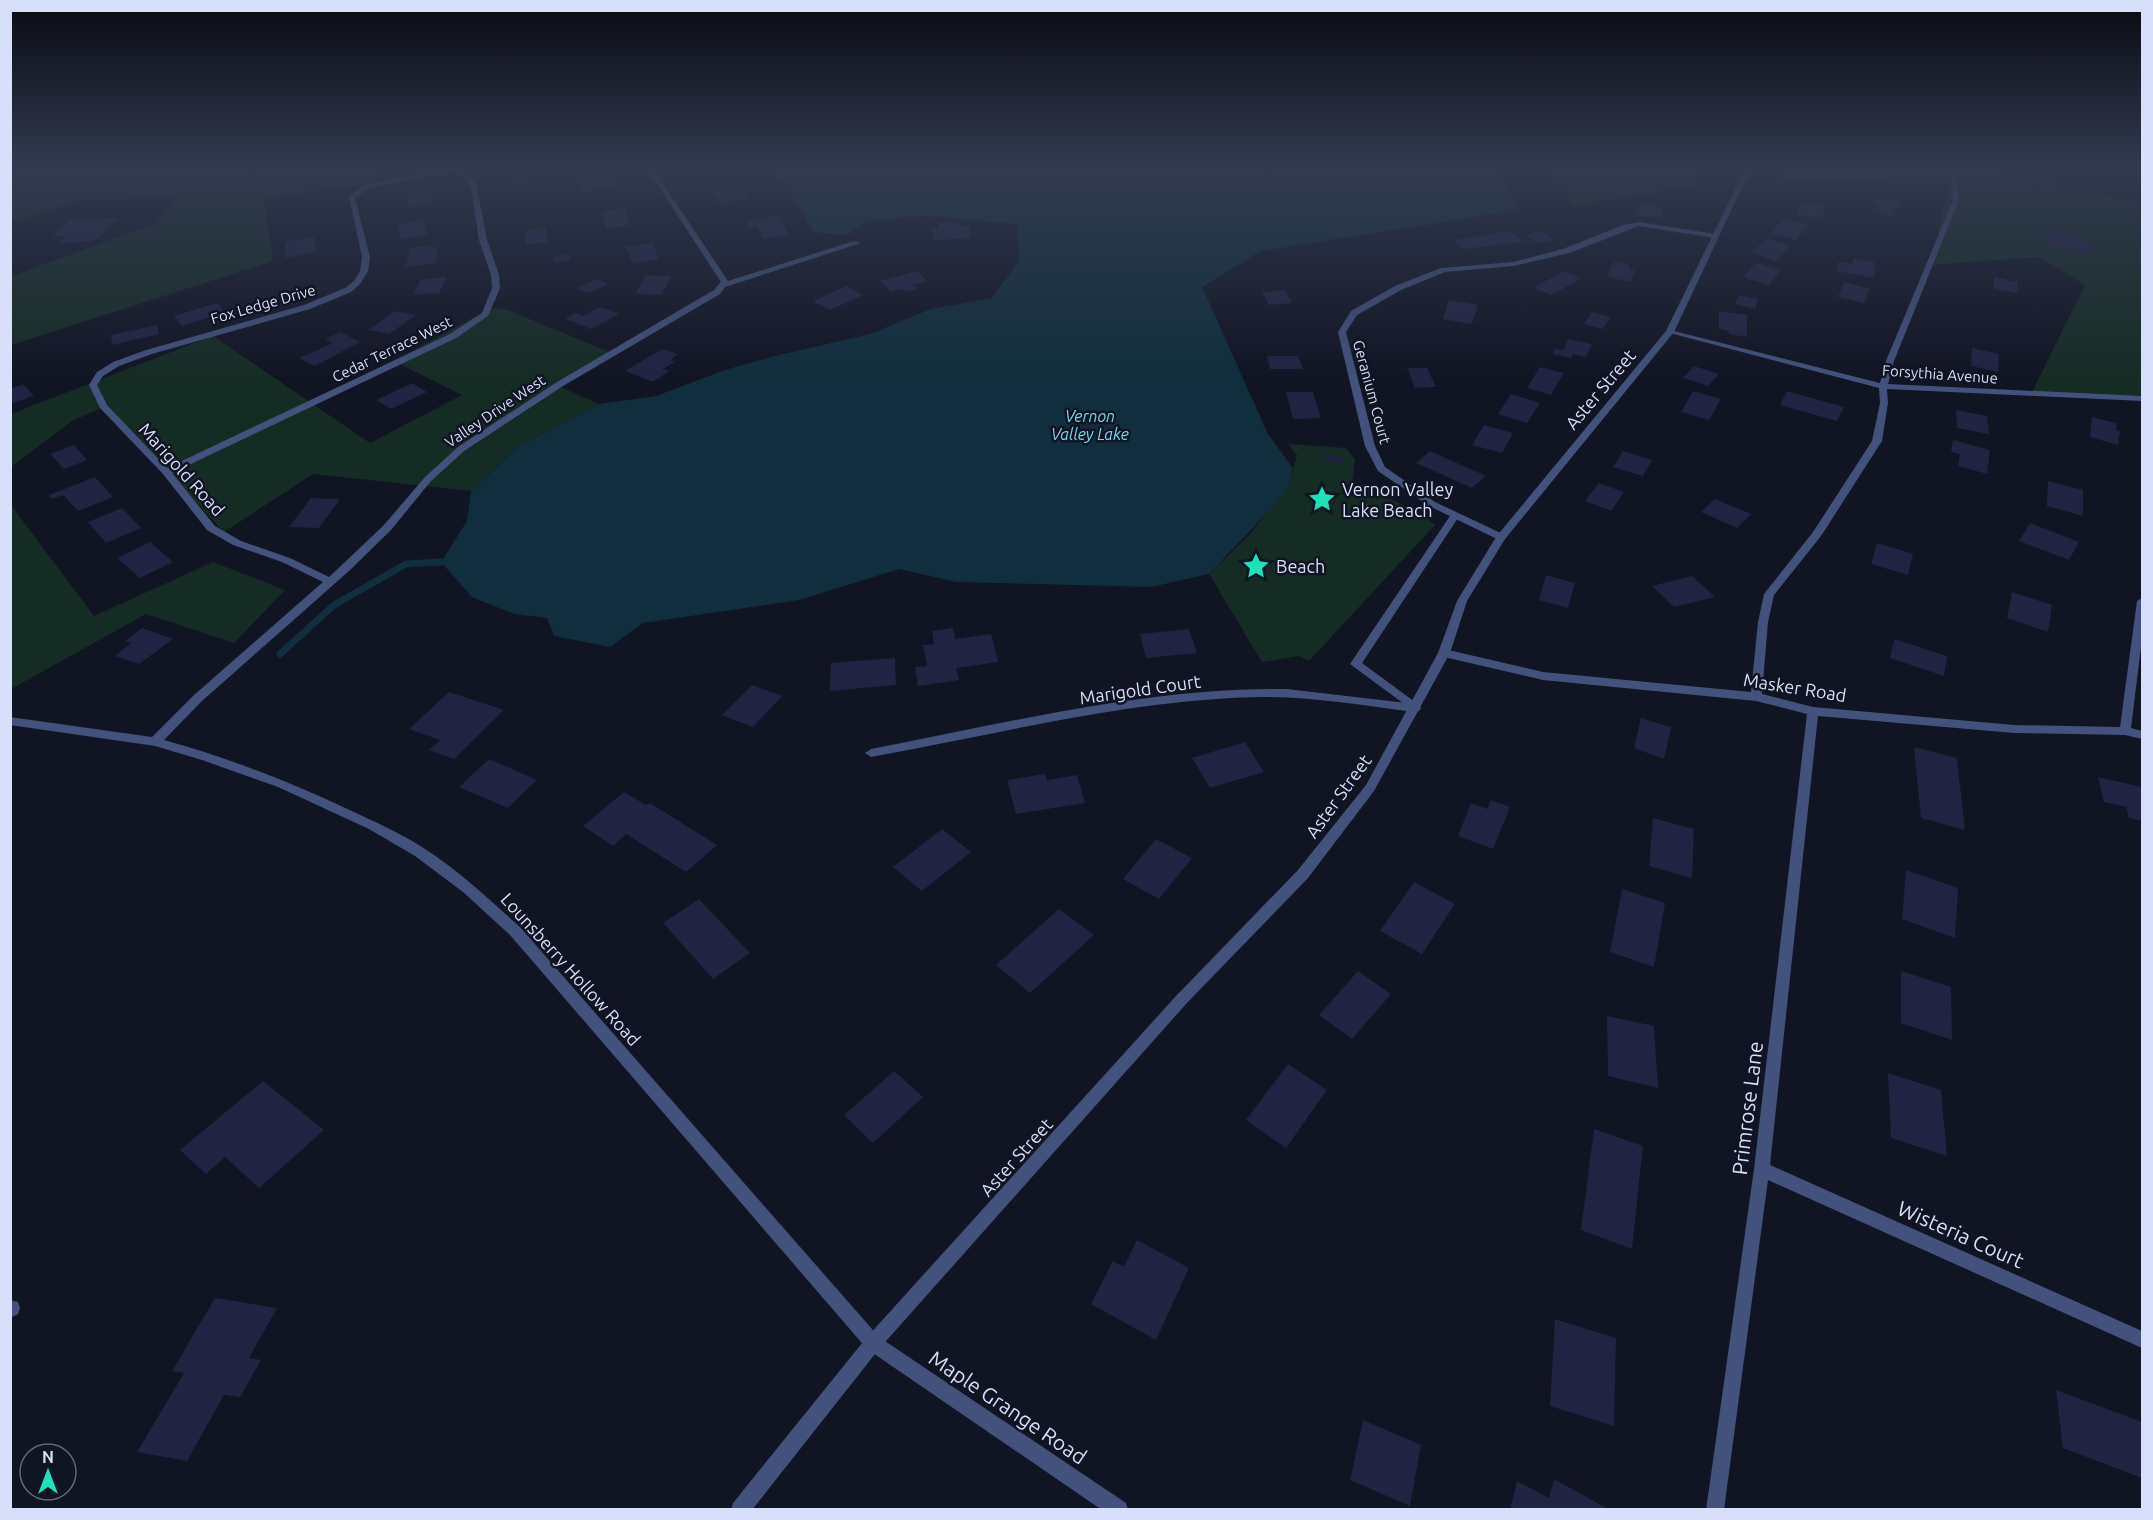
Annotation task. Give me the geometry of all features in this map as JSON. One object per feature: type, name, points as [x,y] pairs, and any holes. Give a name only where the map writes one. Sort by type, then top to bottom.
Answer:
[{"type":"street","name":"Fox Ledge Drive","points":[[93,385],[100,374],[116,364],[215,332],[307,308],[348,290],[364,271],[366,256],[361,238]]},
{"type":"street","name":"Cedar Terrace West","points":[[166,472],[453,336],[485,314],[493,298],[495,275],[483,238]]},
{"type":"street","points":[[696,238],[725,282],[721,286]]},
{"type":"street","name":"Geranium Court","points":[[1501,537],[1432,504],[1381,469],[1370,446],[1342,332],[1354,314],[1398,288],[1444,270],[1513,264],[1566,251],[1599,238]]},
{"type":"street","name":"Aster Street","points":[[740,1509],[873,1343],[1181,1000],[1303,874],[1370,788],[1416,708],[1444,653],[1462,601],[1501,537],[1670,332],[1714,238]]},
{"type":"street","points":[[1756,698],[1762,622],[1769,594],[1817,534],[1877,441],[1884,403],[1883,386],[1890,361],[1940,238]]},
{"type":"street","name":"Valley Drive West","points":[[155,742],[198,698],[331,582],[387,528],[428,479],[461,449],[560,384],[717,292],[721,286],[856,243]]},
{"type":"street","name":"Forsythia Avenue","points":[[1670,332],[1883,386],[2142,399]]},
{"type":"street","name":"Marigold Road","points":[[93,385],[103,406],[166,472],[210,528],[237,543],[286,560],[331,582]]},
{"type":"street","points":[[1416,708],[1356,664],[1455,515]]},
{"type":"street","points":[[2125,731],[2142,601]]},
{"type":"street","name":"Masker Road","points":[[1444,653],[1543,676],[1756,698],[1814,711],[2014,729],[2125,731],[2142,735]]},
{"type":"street","name":"Marigold Court","points":[[871,753],[1124,707],[1245,694],[1319,696],[1416,708]]},
{"type":"street","name":"Primrose Lane","points":[[1715,1509],[1762,1169],[1814,711]]},
{"type":"street","name":"Lounsberry Hollow Road","points":[[10,721],[155,742],[206,756],[282,784],[373,826],[420,852],[468,888],[515,931],[873,1343]]},
{"type":"street","name":"Wisteria Court","points":[[1762,1169],[2142,1340]]},
{"type":"street","name":"Maple Grange Road","points":[[873,1343],[1119,1509]]},
{"type":"green space","points":[[117,238],[270,238],[273,261],[11,345],[11,276]]},
{"type":"green space","points":[[1936,238],[2142,238],[2142,400],[2030,396],[2085,285],[2039,257],[1930,265]]},
{"type":"green space","points":[[491,308],[508,310],[614,354],[561,387],[599,404],[519,446],[471,491],[313,474],[224,532],[106,406],[72,421],[11,467],[11,414],[213,336],[370,443],[462,395],[394,361]]},
{"type":"green space","points":[[1288,444],[1346,448],[1355,459],[1352,482],[1421,513],[1435,525],[1309,661],[1299,656],[1262,662],[1209,574],[1248,536],[1289,486],[1297,455]]},
{"type":"green space","points":[[11,505],[94,616],[213,562],[285,590],[234,643],[146,614],[11,689]]},
{"type":"water","name":"Vernon Valley Lake","points":[[1018,238],[1343,238],[1261,251],[1202,287],[1268,434],[1293,468],[1289,486],[1274,506],[1209,574],[1151,587],[956,582],[899,569],[799,600],[643,623],[610,647],[554,636],[547,618],[514,614],[472,597],[441,562],[467,521],[471,491],[519,446],[599,404],[656,396],[725,370],[870,334],[931,309],[992,298],[1019,261]]},
{"type":"building","points":[[63,238],[98,238],[95,241],[58,243]]},
{"type":"building","points":[[314,238],[316,252],[286,258],[285,242]]},
{"type":"building","points":[[525,238],[547,238],[547,242],[525,245]]},
{"type":"building","points":[[933,238],[971,238],[933,240]]},
{"type":"building","points":[[1519,238],[1523,242],[1463,249],[1454,240]]},
{"type":"building","points":[[1530,238],[1551,238],[1554,240],[1537,243]]},
{"type":"building","points":[[2046,238],[2080,238],[2089,241],[2095,253],[2050,247]]},
{"type":"building","points":[[1767,239],[1791,246],[1776,261],[1751,253]]},
{"type":"building","points":[[652,243],[659,259],[633,264],[626,247]]},
{"type":"building","points":[[432,245],[431,248],[438,247],[436,263],[406,267],[410,248]]},
{"type":"building","points":[[567,254],[571,259],[555,263],[551,258]]},
{"type":"building","points":[[1853,258],[1875,262],[1874,278],[1837,271],[1838,262],[1853,264]]},
{"type":"building","points":[[1614,261],[1630,265],[1628,269],[1635,270],[1630,282],[1607,277]]},
{"type":"building","points":[[1756,263],[1781,270],[1769,285],[1743,277]]},
{"type":"building","points":[[917,271],[927,281],[912,285],[917,289],[906,292],[902,289],[891,291],[880,281]]},
{"type":"building","points":[[1563,271],[1581,278],[1552,295],[1534,288]]},
{"type":"building","points":[[646,275],[672,276],[661,295],[635,294]]},
{"type":"building","points":[[447,277],[439,293],[413,295],[421,279]]},
{"type":"building","points":[[1994,277],[2018,282],[2017,293],[1993,288]]},
{"type":"building","points":[[597,279],[608,284],[589,293],[577,288]]},
{"type":"building","points":[[1844,282],[1870,289],[1864,303],[1838,297]]},
{"type":"building","points":[[846,286],[863,295],[830,310],[813,301]]},
{"type":"building","points":[[1285,290],[1292,303],[1269,305],[1262,292]]},
{"type":"building","points":[[1739,295],[1758,299],[1755,309],[1735,304]]},
{"type":"building","points":[[1449,300],[1478,305],[1472,324],[1443,319]]},
{"type":"building","points":[[217,303],[225,312],[182,326],[174,316]]},
{"type":"building","points":[[600,307],[619,314],[591,329],[565,319],[576,313],[583,316]]},
{"type":"building","points":[[395,311],[416,315],[389,334],[368,330]]},
{"type":"building","points":[[1719,311],[1747,315],[1747,337],[1729,334],[1729,331],[1719,329]]},
{"type":"building","points":[[1592,312],[1611,317],[1602,329],[1584,324]]},
{"type":"building","points":[[157,325],[159,334],[112,345],[111,335]]},
{"type":"building","points":[[341,332],[360,342],[315,366],[299,358],[333,343],[325,339]]},
{"type":"building","points":[[1568,339],[1592,344],[1586,357],[1573,354],[1571,358],[1553,354],[1555,349],[1563,350]]},
{"type":"building","points":[[1972,348],[1999,354],[1998,372],[1971,366]]},
{"type":"building","points":[[662,349],[678,354],[670,360],[675,362],[663,369],[669,371],[653,382],[625,371]]},
{"type":"building","points":[[1267,356],[1298,356],[1303,369],[1270,369]]},
{"type":"building","points":[[1694,366],[1719,374],[1708,386],[1683,378]]},
{"type":"building","points":[[1540,367],[1564,373],[1551,395],[1527,388]]},
{"type":"building","points":[[1407,368],[1427,368],[1436,387],[1415,388]]},
{"type":"building","points":[[412,383],[427,392],[391,409],[376,400]]},
{"type":"building","points":[[23,384],[34,396],[10,404],[10,389]]},
{"type":"building","points":[[1693,391],[1721,399],[1709,420],[1681,412]]},
{"type":"building","points":[[1787,391],[1844,407],[1837,421],[1780,405]]},
{"type":"building","points":[[1286,392],[1313,392],[1321,418],[1293,419]]},
{"type":"building","points":[[1511,394],[1540,403],[1527,423],[1498,414]]},
{"type":"building","points":[[1956,410],[1987,416],[1989,434],[1957,428]]},
{"type":"building","points":[[2092,417],[2116,423],[2116,430],[2120,432],[2118,445],[2090,437]]},
{"type":"building","points":[[1484,425],[1513,433],[1502,453],[1472,445]]},
{"type":"building","points":[[1953,440],[1990,450],[1987,474],[1958,466],[1960,454],[1951,452]]},
{"type":"building","points":[[74,445],[87,460],[64,469],[50,454]]},
{"type":"building","points":[[1430,451],[1486,476],[1472,488],[1416,463]]},
{"type":"building","points":[[1623,451],[1652,460],[1643,476],[1613,467]]},
{"type":"building","points":[[1324,455],[1344,458],[1343,463],[1323,460]]},
{"type":"building","points":[[95,477],[113,497],[78,511],[63,495],[52,499],[49,495]]},
{"type":"building","points":[[2048,481],[2083,490],[2083,516],[2047,506]]},
{"type":"building","points":[[1599,483],[1624,492],[1611,511],[1585,501]]},
{"type":"building","points":[[311,498],[340,499],[319,528],[289,527]]},
{"type":"building","points":[[1715,499],[1751,514],[1737,528],[1701,512]]},
{"type":"building","points":[[122,508],[141,528],[106,543],[88,522]]},
{"type":"building","points":[[2030,523],[2079,542],[2069,560],[2019,541]]},
{"type":"building","points":[[150,542],[173,562],[140,578],[117,558]]},
{"type":"building","points":[[1877,543],[1913,554],[1908,575],[1871,564]]},
{"type":"building","points":[[1546,575],[1575,583],[1568,608],[1539,600]]},
{"type":"building","points":[[1692,576],[1715,597],[1674,607],[1652,586]]},
{"type":"building","points":[[2012,592],[2052,605],[2048,632],[2007,618]]},
{"type":"building","points":[[142,628],[173,639],[139,664],[115,656],[131,643],[125,641]]},
{"type":"building","points":[[953,628],[955,639],[991,634],[998,662],[956,668],[959,680],[918,686],[915,667],[927,666],[923,645],[934,644],[932,631]]},
{"type":"building","points":[[1189,629],[1197,653],[1146,658],[1140,634]]},
{"type":"building","points":[[1894,639],[1947,656],[1944,676],[1890,658]]},
{"type":"building","points":[[895,658],[896,685],[830,691],[831,663]]},
{"type":"building","points":[[752,685],[782,696],[753,727],[722,715]]},
{"type":"building","points":[[449,692],[504,710],[454,759],[429,750],[440,740],[409,729]]},
{"type":"building","points":[[1641,718],[1671,727],[1664,759],[1634,748]]},
{"type":"building","points":[[1245,742],[1264,772],[1210,788],[1192,758]]},
{"type":"building","points":[[1914,747],[1957,758],[1965,830],[1921,818]]},
{"type":"building","points":[[489,759],[537,780],[508,808],[459,787]]},
{"type":"building","points":[[1045,774],[1047,780],[1077,775],[1085,803],[1016,814],[1007,780]]},
{"type":"building","points":[[2098,777],[2142,787],[2142,821],[2129,818],[2126,807],[2104,802]]},
{"type":"building","points":[[624,792],[646,805],[650,803],[717,845],[686,872],[626,834],[613,846],[583,826]]},
{"type":"building","points":[[1491,800],[1510,807],[1493,849],[1458,836],[1471,803],[1487,809]]},
{"type":"building","points":[[1653,818],[1694,829],[1692,878],[1649,866]]},
{"type":"building","points":[[942,829],[971,852],[922,891],[893,867]]},
{"type":"building","points":[[1156,839],[1192,858],[1159,899],[1123,879]]},
{"type":"building","points":[[1906,870],[1958,888],[1955,938],[1902,919]]},
{"type":"building","points":[[1414,882],[1455,904],[1422,954],[1380,931]]},
{"type":"building","points":[[1622,889],[1665,903],[1654,967],[1610,952]]},
{"type":"building","points":[[699,899],[750,953],[713,979],[663,923]]},
{"type":"building","points":[[1059,909],[1094,935],[1030,993],[996,965]]},
{"type":"building","points":[[1358,971],[1391,994],[1352,1039],[1319,1015]]},
{"type":"building","points":[[1901,971],[1951,987],[1952,1040],[1901,1023]]},
{"type":"building","points":[[1607,1016],[1654,1026],[1658,1088],[1608,1076]]},
{"type":"building","points":[[1288,1064],[1327,1090],[1286,1148],[1246,1120]]},
{"type":"building","points":[[894,1071],[923,1097],[873,1143],[844,1115]]},
{"type":"building","points":[[1888,1073],[1941,1090],[1947,1156],[1891,1138]]},
{"type":"building","points":[[263,1081],[324,1130],[259,1188],[225,1157],[206,1174],[180,1150]]},
{"type":"building","points":[[1594,1129],[1643,1146],[1632,1249],[1581,1230]]},
{"type":"building","points":[[1137,1240],[1189,1268],[1156,1340],[1091,1304],[1113,1261],[1124,1267]]},
{"type":"building","points":[[215,1298],[277,1308],[249,1358],[261,1360],[240,1397],[224,1395],[187,1461],[137,1452],[184,1373],[172,1371]]},
{"type":"building","points":[[1555,1319],[1616,1338],[1614,1426],[1550,1406]]},
{"type":"building","points":[[2056,1390],[2142,1422],[2142,1478],[2063,1448]]},
{"type":"building","points":[[1363,1420],[1421,1445],[1410,1506],[1350,1480]]},
{"type":"building","points":[[1554,1479],[1610,1510],[1510,1510],[1517,1481],[1549,1498]]},
{"type":"waterway","points":[[280,654],[334,605],[406,564],[441,562]]},
{"type":"place","name":"Vernon Valley Lake Beach","points":[[1322,499]]},
{"type":"place","name":"Beach","points":[[1256,566]]}]
